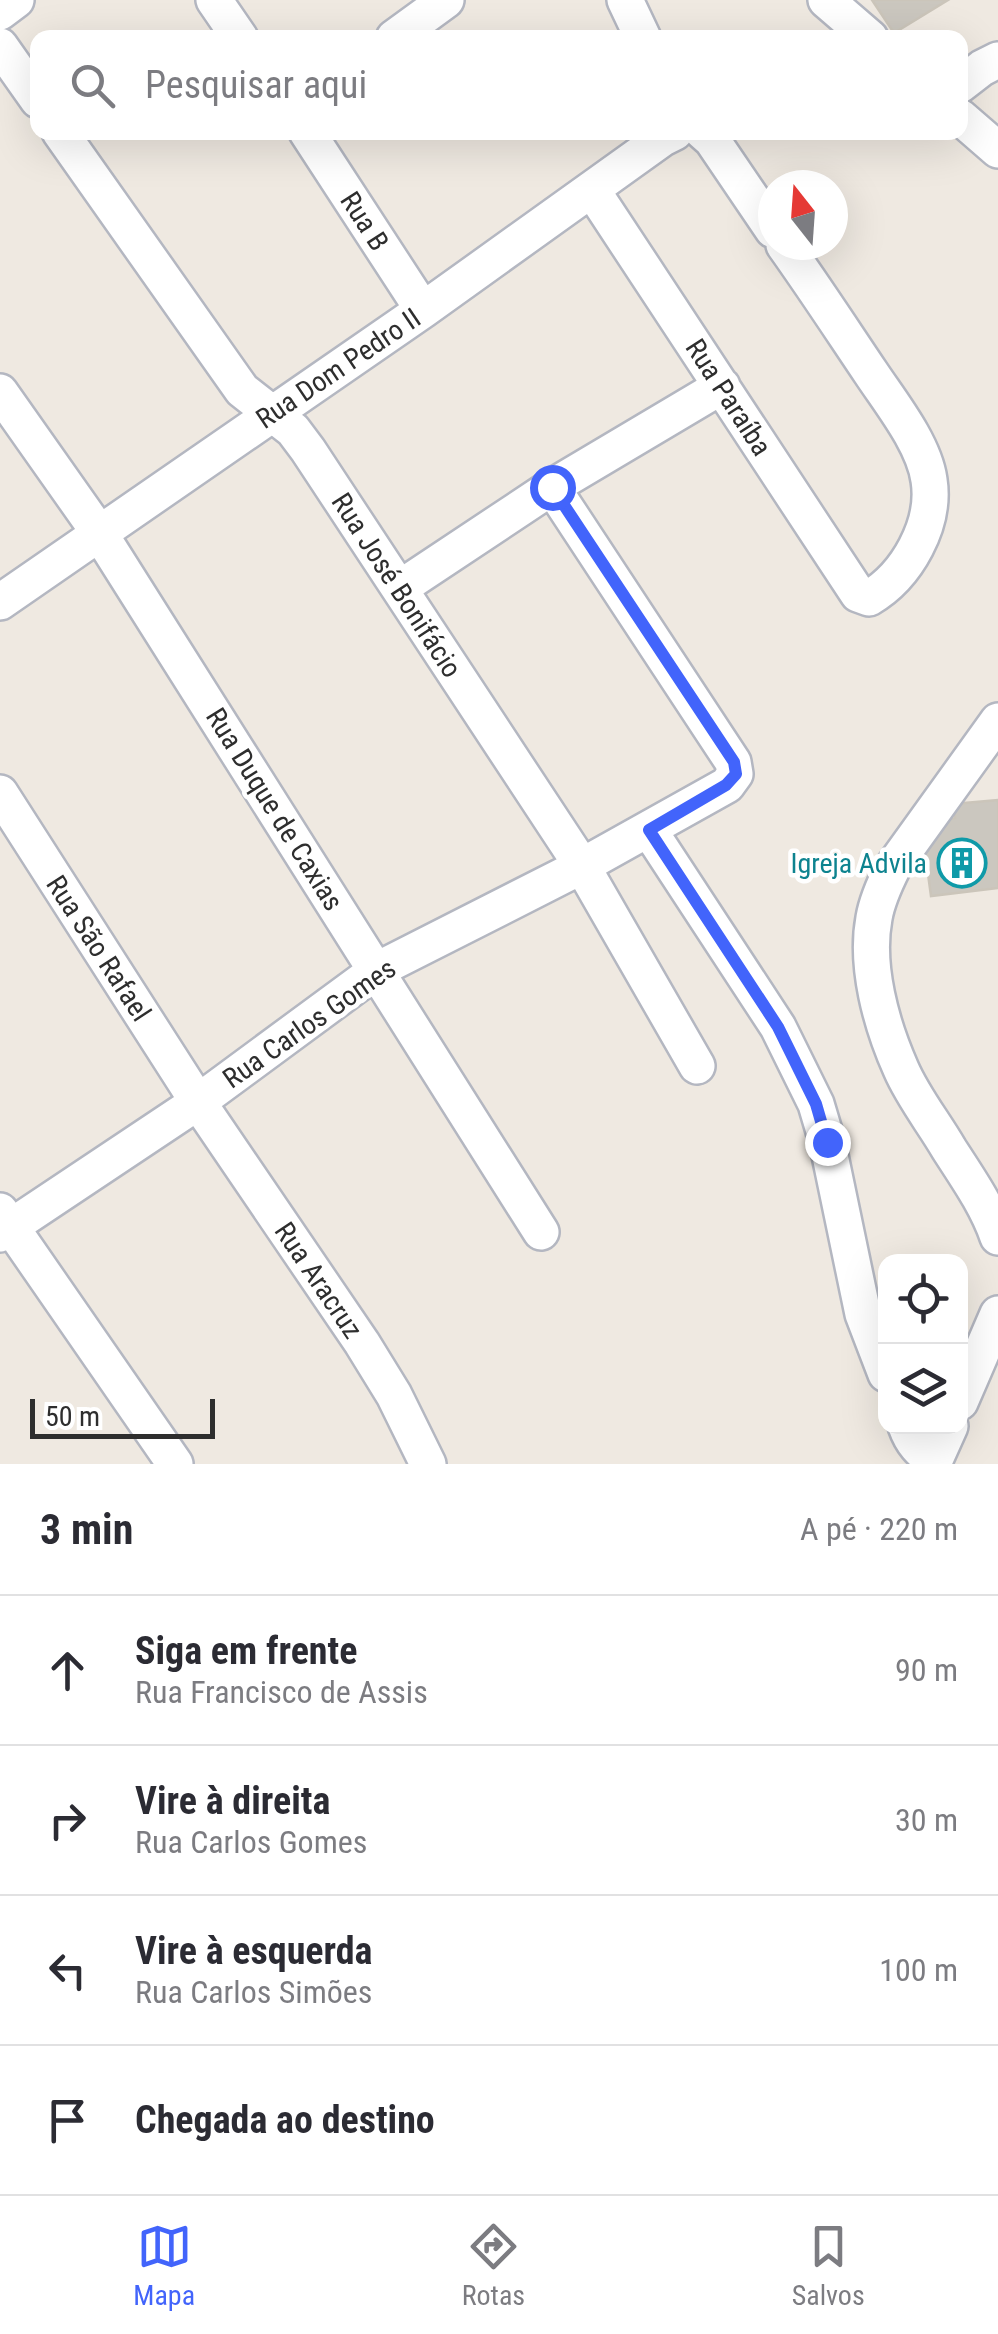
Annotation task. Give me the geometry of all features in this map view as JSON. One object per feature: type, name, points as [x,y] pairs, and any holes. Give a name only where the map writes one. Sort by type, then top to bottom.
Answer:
[{"type":"street","points":[[0,12],[16,0]]},
{"type":"street","points":[[214,0],[235,30]]},
{"type":"street","points":[[405,30],[446,0]]},
{"type":"street","points":[[625,0],[640,30]]},
{"type":"street","points":[[826,0],[861,30]]},
{"type":"street","points":[[0,46],[30,89]]},
{"type":"street","points":[[968,78],[998,60]]},
{"type":"street","points":[[968,124],[998,150]]},
{"type":"street","name":"Rua José Bonifácio","points":[[66,140],[242,390],[293,430],[308,450],[582,866],[696,1066]]},
{"type":"street","name":"Rua B","points":[[312,140],[423,310]]},
{"type":"street","name":"Rua Dom Pedro II","points":[[0,602],[423,310],[660,140]]},
{"type":"street","points":[[712,140],[758,208]]},
{"type":"street","name":"Rua Paraíba","points":[[592,190],[858,594],[870,598],[915,552],[925,527],[930,480],[923,458],[900,418],[794,260]]},
{"type":"street","points":[[400,588],[552,487],[722,386]]},
{"type":"street","name":"Rua Duque de Caxias","points":[[0,392],[100,534],[541,1232]]},
{"type":"street","name":"Rua Carlos Gomes","points":[[4,1224],[198,1102],[377,970],[649,830],[726,785],[736,774],[734,762],[552,487]]},
{"type":"street","points":[[998,721],[893,866],[874,916],[872,938],[879,1000],[902,1072],[984,1204],[998,1237]]},
{"type":"street","name":"Rua São Rafael","points":[[0,793],[198,1102]]},
{"type":"street","points":[[649,830],[778,1027],[816,1104],[863,1314],[878,1353]]},
{"type":"street","name":"Rua Aracruz","points":[[198,1102],[362,1343],[394,1395],[428,1464]]},
{"type":"street","points":[[4,1224],[175,1464]]},
{"type":"street","points":[[968,1383],[998,1314]]},
{"type":"street","points":[[909,1434],[934,1463],[947,1434]]},
{"type":"building","points":[[872,0],[948,0],[899,30],[892,30]]},
{"type":"building","name":"Igreja Advila","points":[[998,800],[998,888],[931,896],[923,837],[934,823],[955,818],[954,804]]},
{"type":"place","name":"Igreja Advila","points":[[962,863]]},
{"type":"route","points":[[552,487],[734,762],[736,774],[726,785],[649,830],[778,1027],[816,1104],[827,1142]]}]
